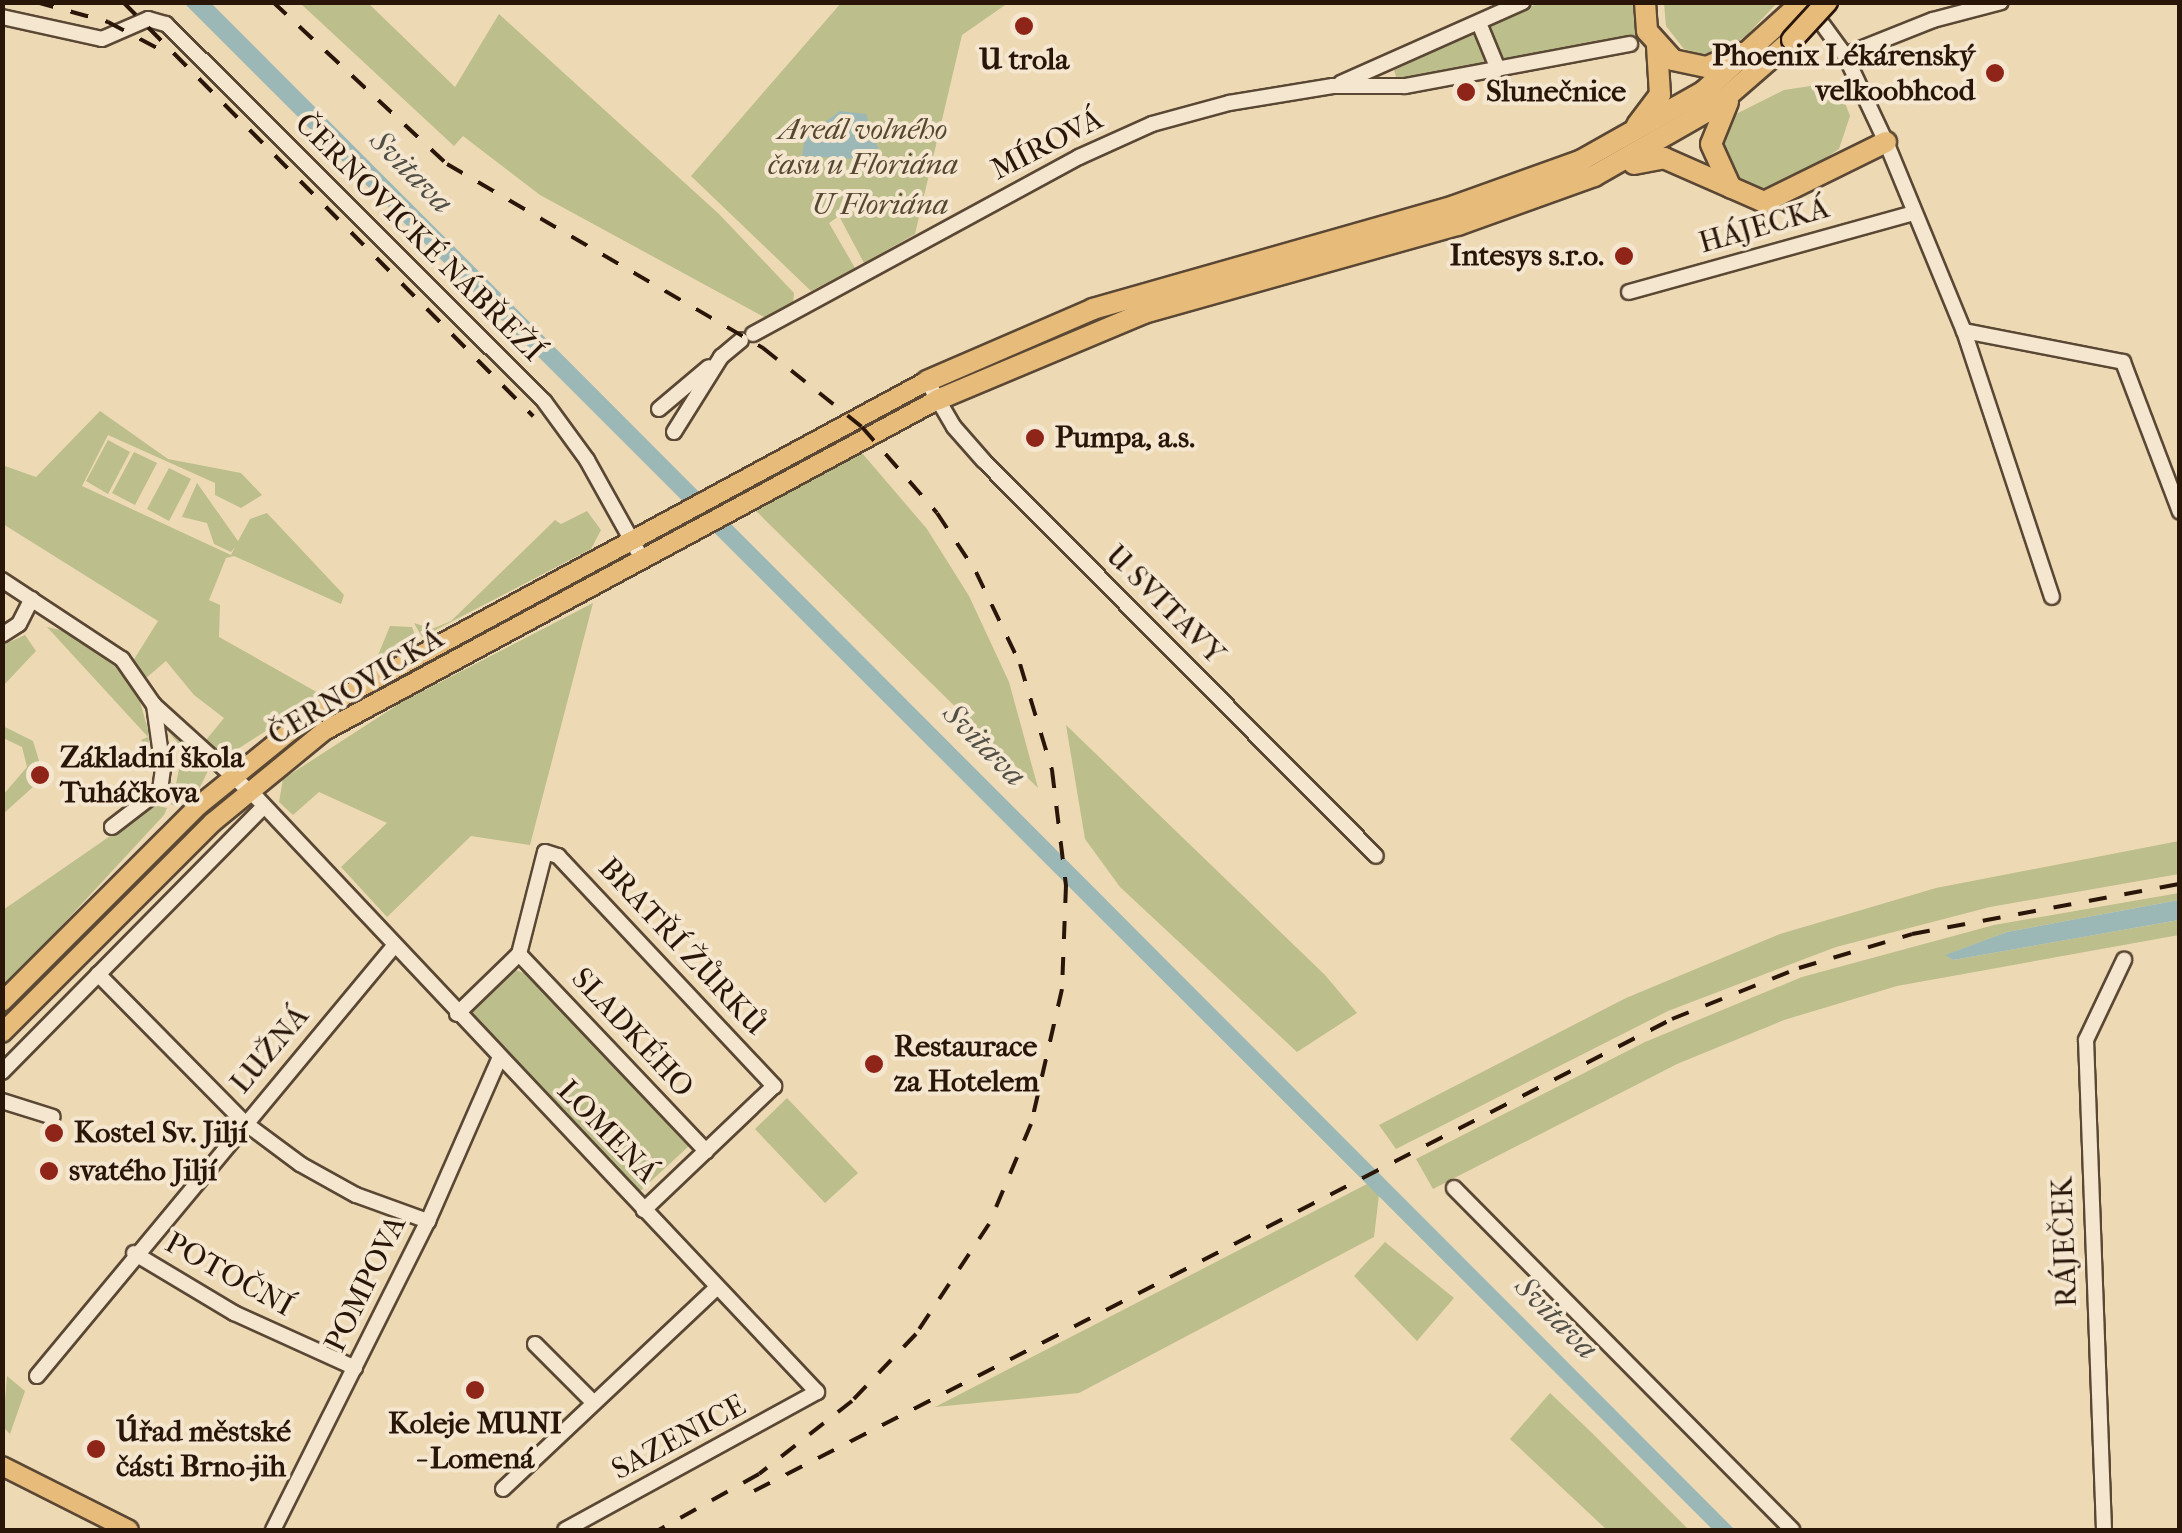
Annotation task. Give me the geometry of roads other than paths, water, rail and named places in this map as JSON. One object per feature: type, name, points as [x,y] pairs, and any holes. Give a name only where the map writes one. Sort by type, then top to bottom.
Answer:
[{"type":"highway","points":[[1614,146],[1658,101],[1657,46],[1646,24],[1645,2]]},
{"type":"highway","points":[[1739,196],[1718,172],[1711,144],[1716,119],[1786,33],[1802,2]]},
{"type":"highway","points":[[932,391],[1093,310],[1480,198],[1614,146],[1704,91],[1826,2]]},
{"type":"highway","points":[[1657,46],[1680,63],[1707,67],[1786,33]]},
{"type":"highway","points":[[1594,176],[1738,90]]},
{"type":"highway","points":[[932,391],[1144,313],[1458,225],[1594,176],[1664,158],[1758,202],[1782,196],[1886,142]]},
{"type":"main road","name":"ČERNOVICKÁ","points":[[2,1033],[313,713],[679,514],[932,391]]},
{"type":"main road","name":"ČERNOVICKÁ","points":[[2,1002],[62,936],[239,785],[324,732],[736,509],[932,391]]},
{"type":"main road","points":[[2,1466],[129,1530]]},
{"type":"street","points":[[1334,86],[1523,2]]},
{"type":"street","points":[[1845,55],[1933,20],[2000,2]]},
{"type":"street","name":"ČERNOVICKÉ NÁBŘEŽÍ","points":[[2,18],[112,39],[148,19],[166,24],[544,401],[642,559]]},
{"type":"street","points":[[1479,23],[1498,69]]},
{"type":"street","points":[[1823,25],[1845,55],[1886,142],[1964,331],[2052,597]]},
{"type":"street","points":[[1334,86],[1405,86],[1630,44]]},
{"type":"street","name":"MÍROVÁ","points":[[658,409],[747,337],[1078,157],[1152,124],[1229,102],[1334,86]]},
{"type":"street","name":"HÁJECKÁ","points":[[1629,292],[1914,213]]},
{"type":"street","points":[[1964,331],[2123,362],[2180,512]]},
{"type":"street","name":"MÍROVÁ","points":[[674,432],[721,357]]},
{"type":"street","name":"U SVITAVY","points":[[932,391],[984,461],[1376,856]]},
{"type":"street","name":"LOMENÁ","points":[[2,580],[122,660],[154,705],[264,806],[499,1059],[818,1392]]},
{"type":"street","points":[[2,635],[20,624],[32,599]]},
{"type":"street","points":[[112,827],[160,790],[164,769],[154,705]]},
{"type":"street","points":[[2,1072],[264,806]]},
{"type":"street","name":"BRATŘÍ ŽŮRKŮ","points":[[519,954],[546,852],[558,856],[774,1086],[706,1150]]},
{"type":"street","name":"LUŽNÁ","points":[[37,1376],[134,1253],[394,946]]},
{"type":"street","points":[[457,1014],[519,954]]},
{"type":"street","name":"SLADKÉHO","points":[[519,954],[706,1150]]},
{"type":"street","name":"RÁJEČEK","points":[[2104,1530],[2086,1040],[2124,960]]},
{"type":"street","points":[[98,974],[245,1122],[356,1195],[428,1221]]},
{"type":"street","name":"POMPOVA","points":[[274,1530],[428,1221],[499,1059]]},
{"type":"street","points":[[2,1101],[53,1117]]},
{"type":"street","points":[[644,1210],[706,1150]]},
{"type":"street","points":[[1454,1188],[1792,1530]]},
{"type":"street","name":"POTOČNÍ","points":[[134,1253],[234,1313],[355,1368]]},
{"type":"street","points":[[503,1489],[717,1287]]},
{"type":"street","points":[[535,1344],[594,1404]]},
{"type":"street","name":"SAZENICE","points":[[564,1530],[818,1392]]},
{"type":"water","points":[[184,3],[211,3],[1735,1530],[1713,1530]]},
{"type":"water","points":[[840,111],[866,114],[879,151],[858,159],[802,156],[805,137]]},
{"type":"water","points":[[2179,900],[2179,920],[1953,960],[1945,955],[2007,932]]},
{"type":"railway","points":[[36,2],[108,22],[157,48]]},
{"type":"railway","points":[[123,2],[533,416]]},
{"type":"railway","points":[[273,2],[447,164],[763,348],[862,427],[937,513],[976,572],[1020,664],[1052,770],[1066,885],[1062,989],[1031,1124],[989,1224],[916,1334],[852,1401],[759,1474],[659,1530]]},
{"type":"railway","points":[[754,1491],[1672,1019],[1799,968],[1912,934],[2180,884]]},
{"type":"place","name":"U trola","points":[[1024,26]]},
{"type":"place","name":"Phoenix Lékárenský velkoobhcod","points":[[1995,73]]},
{"type":"place","name":"Slunečnice","points":[[1466,92]]},
{"type":"place","name":"Intesys s.r.o.","points":[[1624,256]]},
{"type":"place","name":"Pumpa, a.s.","points":[[1035,438]]},
{"type":"place","name":"Základní škola Tuháčkova","points":[[40,775]]},
{"type":"place","name":"Restaurace za Hotelem","points":[[874,1064]]},
{"type":"place","name":"Kostel Sv. Jiljí","points":[[54,1133]]},
{"type":"place","name":"svatého Jiljí","points":[[49,1171]]},
{"type":"place","name":"Koleje MUNI - Lomená","points":[[475,1390]]},
{"type":"place","name":"Úřad městské části Brno-jih","points":[[96,1449]]},
{"type":"park label","name":"Areál volného času u Floriána","points":[[863,147]]},
{"type":"park label","name":"U Floriána","points":[[880,205]]},
{"type":"water label","name":"Svitava","points":[[411,172]]},
{"type":"water label","name":"Svitava","points":[[984,745]]},
{"type":"water label","name":"Svitava","points":[[1556,1318]]}]
